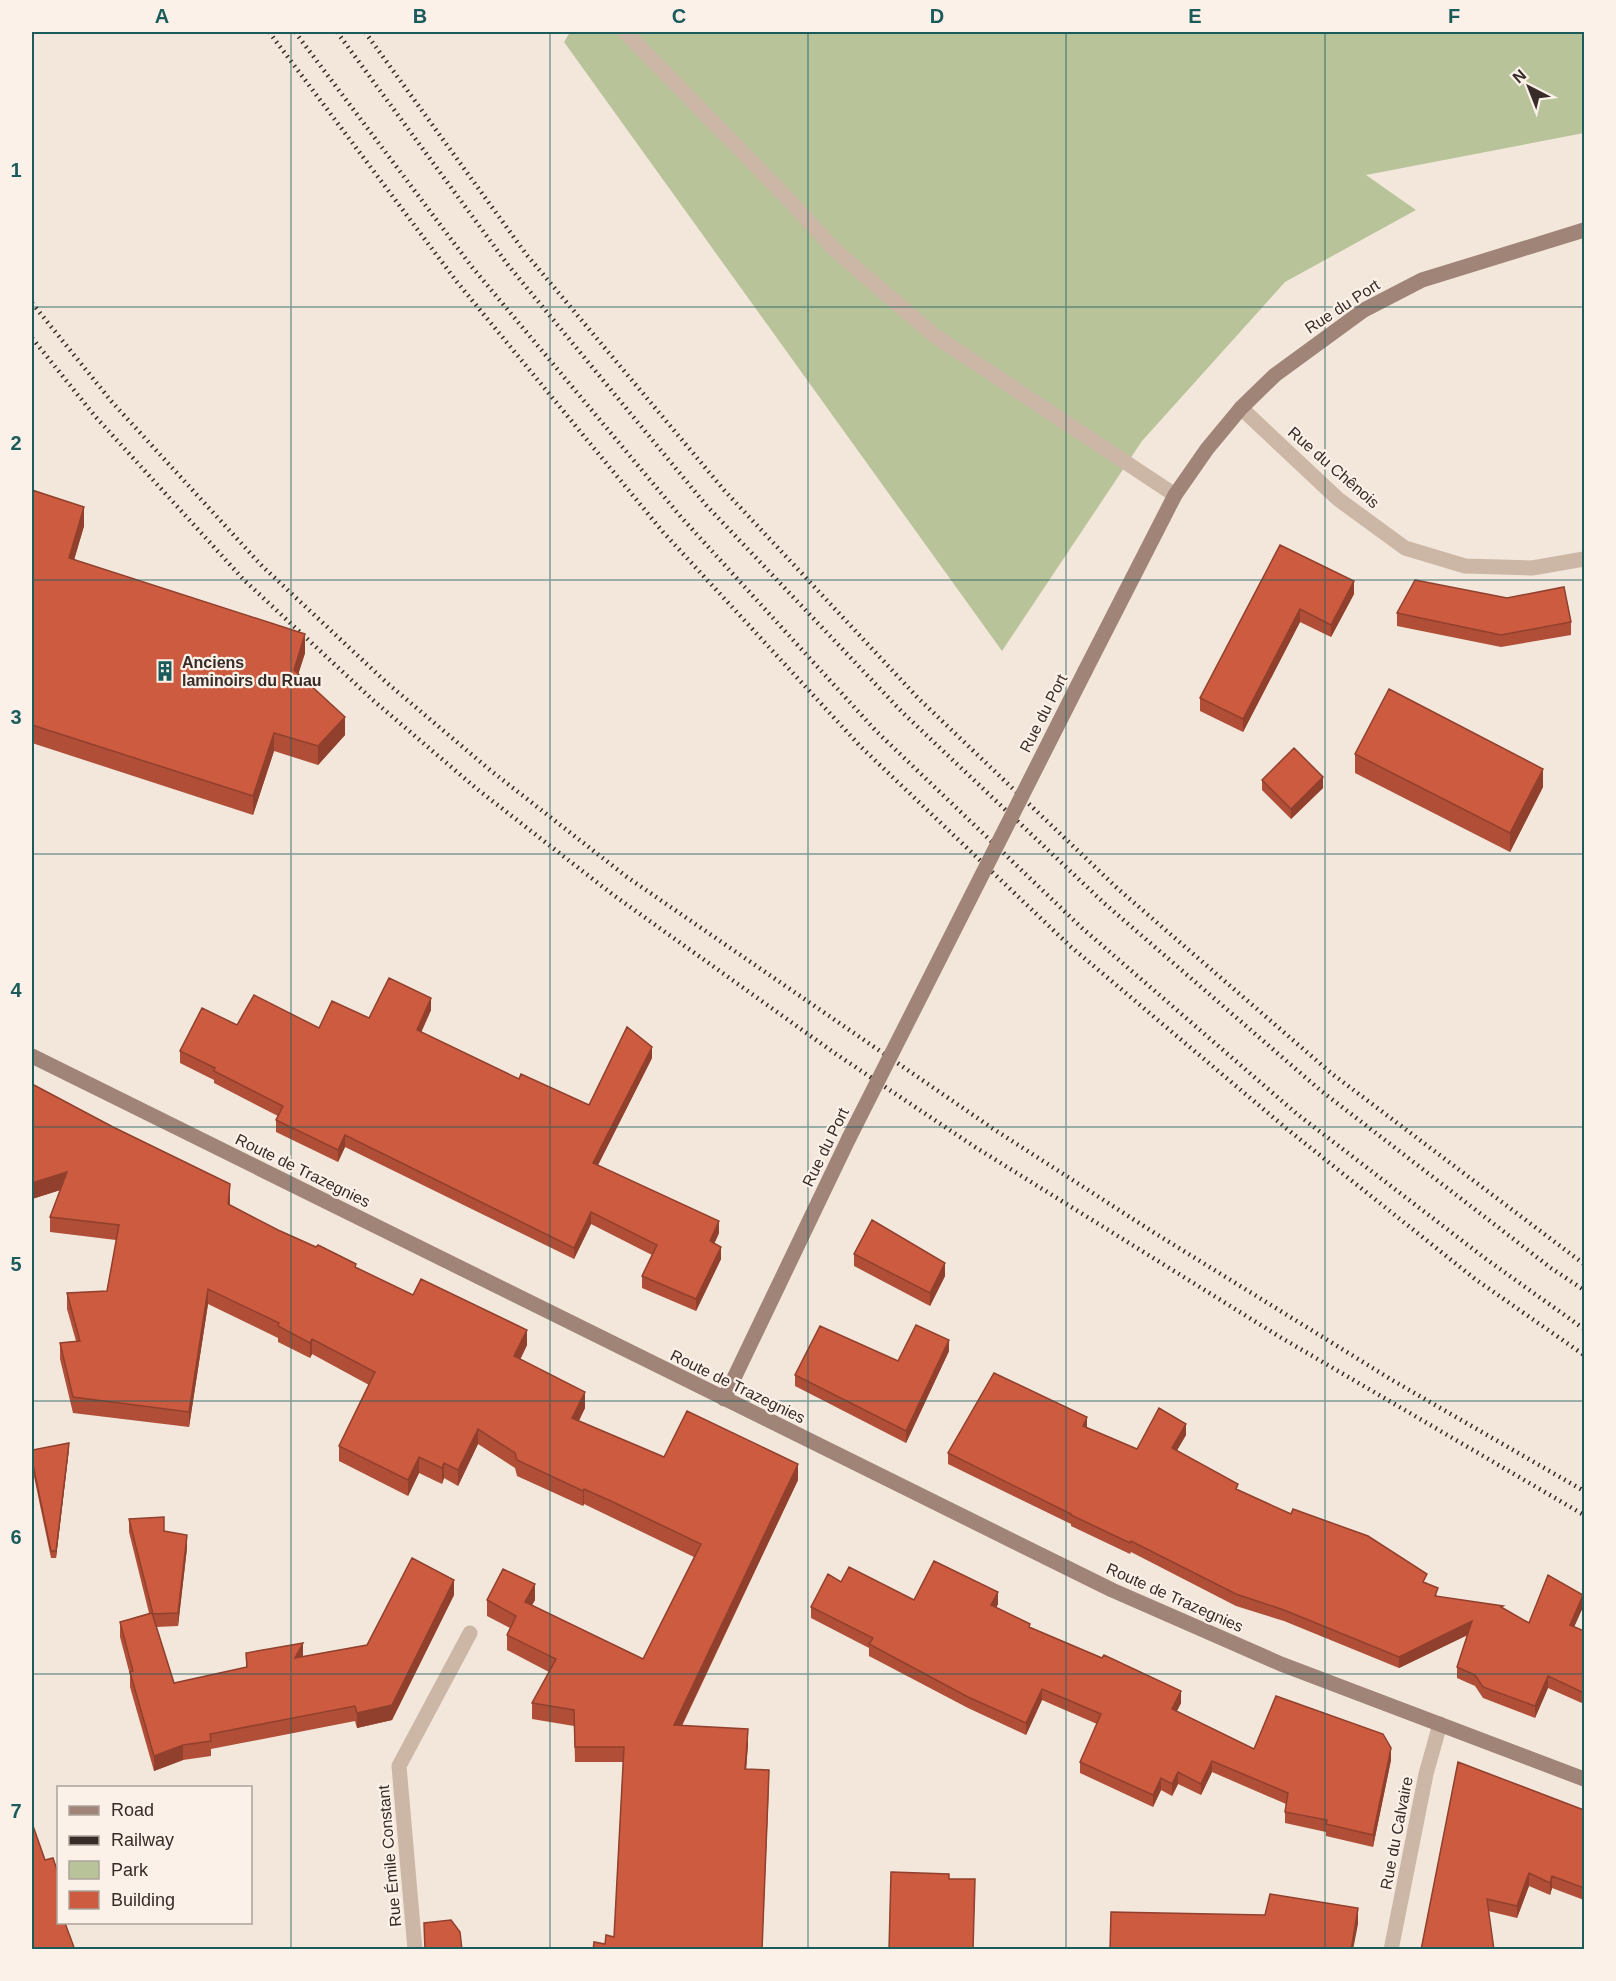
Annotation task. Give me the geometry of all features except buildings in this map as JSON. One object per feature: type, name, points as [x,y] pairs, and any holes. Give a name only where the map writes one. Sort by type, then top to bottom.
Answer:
[{"type":"main road","name":"Rue du Port","points":[[724,1399],[849,1138],[1084,670],[1175,495],[1207,449],[1241,408],[1275,375],[1364,310],[1422,280],[1584,230]]},
{"type":"main road","name":"Route de Trazegnies","points":[[32,1056],[724,1399],[1136,1600],[1281,1664],[1584,1779]]},
{"type":"street","points":[[625,32],[835,250],[935,336],[1175,495]]},
{"type":"street","name":"Rue du Chênois","points":[[1241,408],[1338,499],[1405,548],[1465,566],[1532,568],[1584,559]]},
{"type":"street","name":"Rue Émile Constant","points":[[415,1950],[399,1766],[470,1633]]},
{"type":"street","name":"Rue du Calvaire","points":[[1391,1950],[1426,1774],[1440,1724]]},
{"type":"green space","points":[[570,32],[1584,32],[1584,133],[1366,175],[1416,210],[1285,282],[1142,441],[1002,651],[564,42]]},
{"type":"railway","points":[[269,32],[457,282],[663,532],[861,747],[1070,946],[1287,1129],[1475,1279],[1584,1355]]},
{"type":"railway","points":[[295,32],[472,267],[681,517],[876,731],[1082,928],[1297,1114],[1486,1259],[1584,1329]]},
{"type":"railway","points":[[337,32],[508,265],[706,505],[903,713],[1104,903],[1320,1090],[1551,1268],[1584,1290]]},
{"type":"railway","points":[[365,32],[526,254],[724,490],[918,698],[1117,888],[1331,1073],[1584,1264]]},
{"type":"railway","points":[[32,303],[112,402],[262,566],[387,683],[490,770],[627,877],[992,1128],[1153,1232],[1392,1380],[1584,1491]]},
{"type":"railway","points":[[32,338],[94,415],[244,580],[374,701],[477,789],[612,894],[833,1052],[975,1147],[1280,1337],[1584,1515]]},
{"type":"place","name":"Anciens laminoirs du Ruau","points":[[165,671]]}]
